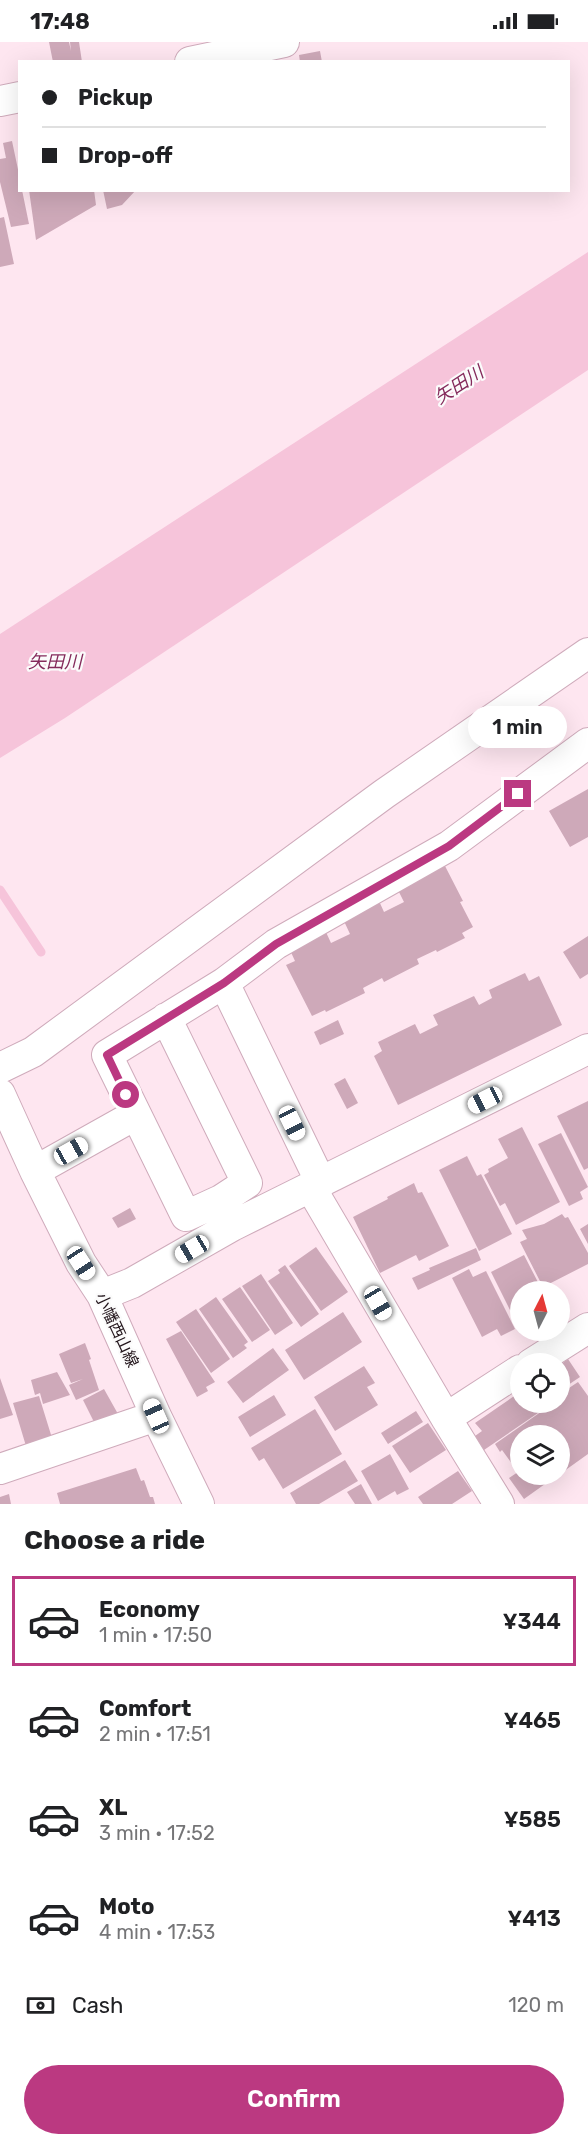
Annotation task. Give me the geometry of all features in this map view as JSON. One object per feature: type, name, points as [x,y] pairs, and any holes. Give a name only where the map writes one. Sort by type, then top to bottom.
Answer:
[{"type":"street","points":[[199,60],[284,42]]},
{"type":"street","points":[[0,101],[18,97]]},
{"type":"street","points":[[0,1068],[33,1052],[384,794],[588,653]]},
{"type":"street","points":[[588,743],[449,846],[276,944],[224,983],[107,1055],[186,1216],[227,1213],[316,1185],[588,1049]]},
{"type":"street","points":[[224,983],[316,1185],[446,1418],[499,1504]]},
{"type":"street","points":[[102,1295],[132,1283],[227,1213],[247,1184],[166,1018]]},
{"type":"street","name":"小幡西山線","points":[[0,1094],[34,1171],[81,1263],[102,1295],[156,1416],[199,1504]]},
{"type":"street","points":[[34,1171],[135,1115]]},
{"type":"street","points":[[548,1353],[588,1328]]},
{"type":"street","points":[[446,1418],[510,1376]]},
{"type":"street","points":[[0,1469],[156,1416]]},
{"type":"water","name":"矢田川","points":[[588,252],[588,370],[65,718],[0,758],[0,634]]},
{"type":"building","points":[[49,42],[69,42],[71,51],[70,42],[79,42],[82,60],[53,60]]},
{"type":"building","points":[[320,51],[322,60],[300,60],[299,55]]},
{"type":"building","points":[[12,141],[18,170],[18,192],[22,192],[29,224],[11,227],[0,182],[0,159],[6,158],[3,143]]},
{"type":"building","points":[[29,192],[94,192],[96,205],[36,240]]},
{"type":"building","points":[[103,192],[134,192],[122,205],[107,209]]},
{"type":"building","points":[[4,217],[14,264],[0,267],[0,218]]},
{"type":"building","points":[[588,789],[588,837],[570,847],[549,811]]},
{"type":"building","points":[[445,866],[473,927],[462,933],[465,938],[417,959],[419,964],[384,982],[382,978],[363,988],[365,993],[326,1012],[325,1010],[312,1016],[286,965],[295,961],[289,948],[325,930],[331,943],[350,934],[343,919],[379,901],[384,912],[404,902],[398,890]]},
{"type":"building","points":[[588,936],[588,974],[580,979],[563,952]]},
{"type":"building","points":[[525,973],[529,981],[539,976],[562,1025],[398,1105],[374,1056],[382,1051],[378,1042],[415,1024],[420,1034],[438,1025],[433,1015],[474,996],[479,1005],[492,998],[489,990]]},
{"type":"building","points":[[338,1020],[344,1034],[320,1045],[314,1032]]},
{"type":"building","points":[[345,1078],[358,1103],[347,1109],[334,1084]]},
{"type":"building","points":[[588,1101],[588,1168],[584,1170],[557,1116]]},
{"type":"building","points":[[522,1127],[560,1202],[516,1225],[505,1203],[500,1206],[484,1175],[489,1172],[488,1169],[508,1158],[498,1139]]},
{"type":"building","points":[[561,1133],[588,1187],[580,1192],[583,1199],[569,1206],[538,1144]]},
{"type":"building","points":[[467,1156],[477,1176],[481,1174],[512,1234],[479,1251],[439,1170]]},
{"type":"building","points":[[414,1183],[418,1193],[422,1192],[449,1246],[419,1261],[416,1255],[380,1273],[353,1217]]},
{"type":"building","points":[[130,1208],[136,1219],[118,1228],[112,1218]]},
{"type":"building","points":[[562,1214],[565,1218],[568,1217],[588,1253],[588,1264],[555,1281],[540,1281],[520,1242],[527,1239],[522,1230],[544,1224]]},
{"type":"building","points":[[588,1224],[588,1244],[580,1229]]},
{"type":"building","points":[[316,1247],[348,1292],[321,1311],[289,1266]]},
{"type":"building","points":[[476,1248],[481,1260],[418,1290],[412,1278],[430,1270],[429,1268]]},
{"type":"building","points":[[524,1255],[537,1281],[510,1281],[510,1310],[491,1272]]},
{"type":"building","points":[[285,1265],[319,1314],[301,1327],[268,1281],[280,1273],[278,1270]]},
{"type":"building","points":[[469,1269],[473,1277],[486,1271],[510,1319],[510,1332],[501,1336],[497,1329],[482,1337],[452,1278]]},
{"type":"building","points":[[261,1274],[293,1323],[275,1335],[242,1286]]},
{"type":"building","points":[[240,1287],[270,1330],[252,1342],[222,1299]]},
{"type":"building","points":[[216,1297],[248,1342],[244,1345],[247,1348],[233,1358],[199,1309]]},
{"type":"building","points":[[196,1309],[230,1359],[211,1373],[176,1322]]},
{"type":"building","points":[[343,1312],[362,1342],[304,1380],[285,1350]]},
{"type":"building","points":[[181,1331],[215,1382],[206,1387],[208,1391],[197,1397],[166,1339]]},
{"type":"building","points":[[85,1343],[99,1390],[76,1400],[69,1385],[83,1379],[71,1383],[59,1354]]},
{"type":"building","points":[[273,1348],[289,1370],[243,1403],[227,1382]]},
{"type":"building","points":[[570,1362],[580,1377],[570,1384]]},
{"type":"building","points":[[364,1366],[375,1383],[367,1387],[378,1405],[335,1431],[314,1397]]},
{"type":"building","points":[[57,1372],[70,1395],[43,1404],[40,1393],[35,1395],[31,1380]]},
{"type":"building","points":[[0,1378],[13,1415],[0,1419]]},
{"type":"building","points":[[578,1382],[588,1396],[588,1454],[570,1467],[570,1425],[522,1425],[539,1413],[570,1413],[570,1387]]},
{"type":"building","points":[[104,1389],[118,1414],[98,1430],[83,1400]]},
{"type":"building","points":[[274,1395],[286,1415],[250,1437],[238,1417]]},
{"type":"building","points":[[39,1396],[52,1438],[26,1446],[13,1403]]},
{"type":"building","points":[[510,1399],[510,1413],[538,1413],[520,1425],[510,1425],[510,1432],[484,1450],[475,1436],[482,1431],[475,1423]]},
{"type":"building","points":[[315,1409],[342,1454],[283,1489],[264,1458],[259,1461],[251,1448]]},
{"type":"building","points":[[416,1411],[423,1422],[388,1444],[381,1433]]},
{"type":"building","points":[[428,1423],[446,1450],[410,1473],[392,1446]]},
{"type":"building","points":[[510,1434],[510,1461],[502,1450],[500,1452],[495,1444]]},
{"type":"building","points":[[390,1454],[409,1489],[397,1495],[395,1491],[378,1501],[361,1471]]},
{"type":"building","points":[[345,1460],[358,1481],[319,1504],[296,1504],[290,1493]]},
{"type":"building","points":[[136,1468],[155,1504],[60,1504],[57,1493]]},
{"type":"building","points":[[458,1471],[472,1491],[452,1504],[423,1504],[418,1497]]},
{"type":"building","points":[[361,1484],[372,1504],[355,1504],[347,1492]]},
{"type":"building","points":[[514,1485],[544,1485],[524,1499]]},
{"type":"building","points":[[9,1494],[11,1504],[0,1504],[0,1497]]},
{"type":"waterway","points":[[0,890],[41,952]]},
{"type":"route","points":[[126,1095],[107,1055],[224,983],[276,944],[449,846],[518,794]]}]
